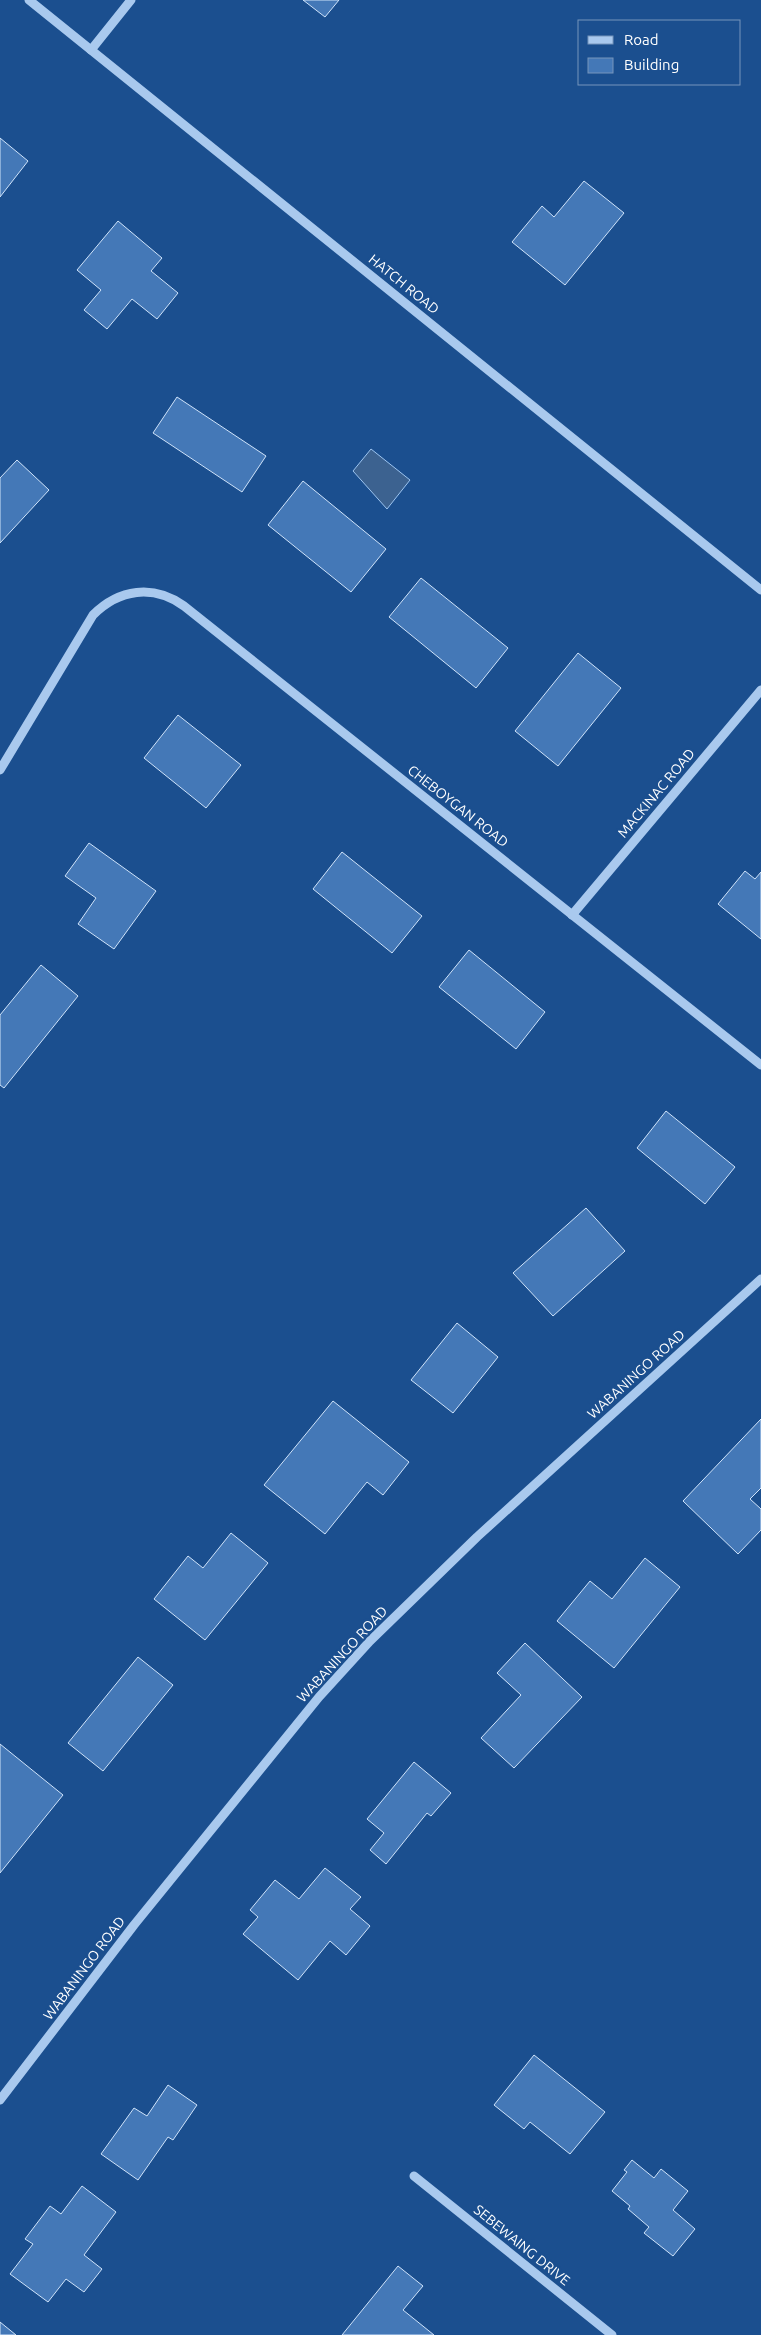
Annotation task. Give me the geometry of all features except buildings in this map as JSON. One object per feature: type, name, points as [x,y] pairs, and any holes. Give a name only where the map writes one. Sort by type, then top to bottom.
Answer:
[{"type":"street","name":"HATCH ROAD","points":[[29,0],[761,590]]},
{"type":"street","points":[[91,50],[131,0]]},
{"type":"street","name":"CHEBOYGAN ROAD","points":[[0,770],[93,616],[115,598],[129,593],[143,591],[167,596],[184,606],[761,1065]]},
{"type":"street","name":"MACKINAC ROAD","points":[[572,915],[761,690]]},
{"type":"street","name":"WABANINGO ROAD","points":[[0,2100],[134,1925],[319,1697],[370,1641],[470,1544],[761,1279]]},
{"type":"street","name":"SEBEWAING DRIVE","points":[[414,2176],[612,2335]]},
{"type":"water","points":[[371,449],[410,480],[387,509],[353,471]]}]
